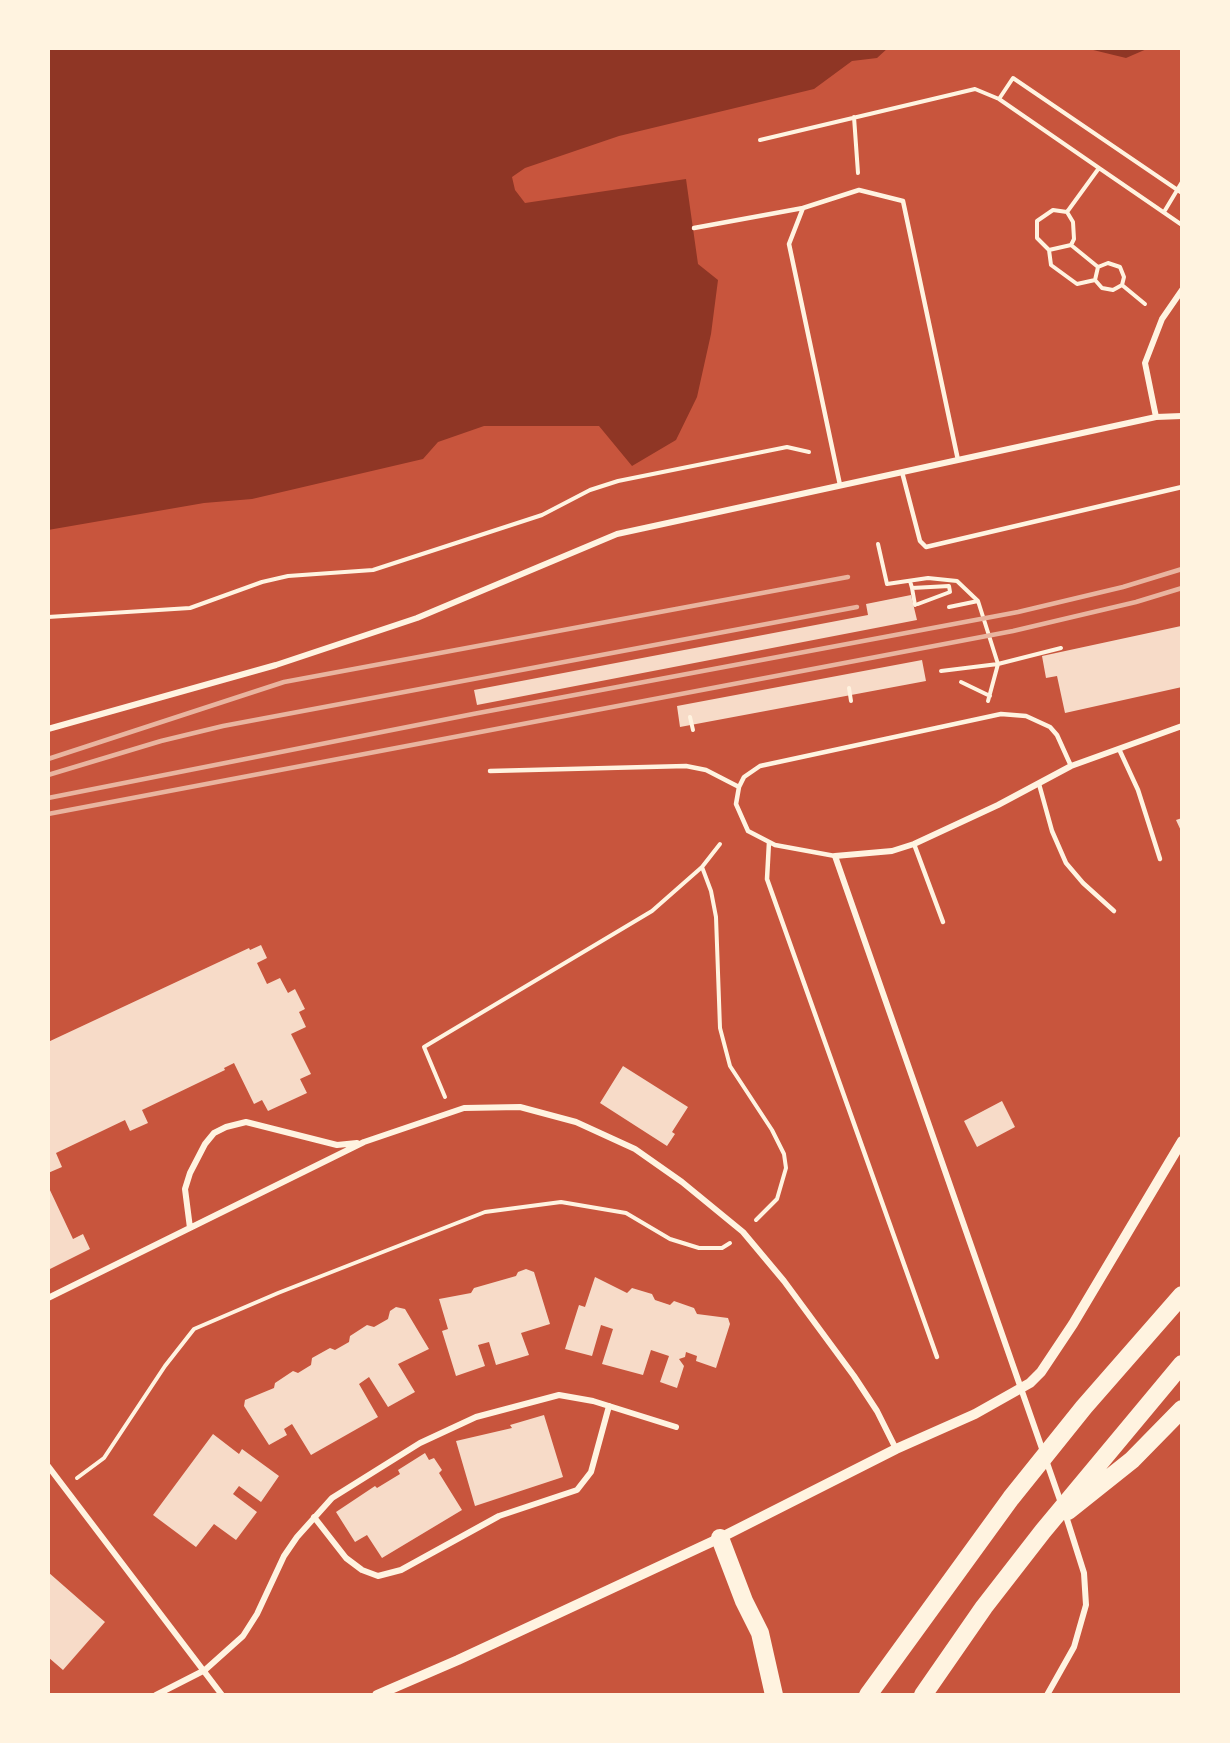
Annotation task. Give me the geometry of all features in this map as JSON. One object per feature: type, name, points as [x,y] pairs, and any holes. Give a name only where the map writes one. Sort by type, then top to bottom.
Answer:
[{"type":"highway","points":[[868,1695],[989,1527],[1095,1395],[1182,1295]]},
{"type":"highway","points":[[923,1695],[1043,1531],[1182,1364]]},
{"type":"highway","points":[[1043,1531],[1121,1468],[1182,1409]]},
{"type":"highway","points":[[720,1538],[744,1601],[760,1633],[774,1695]]},
{"type":"street","points":[[1156,417],[1145,363],[1162,319],[1182,290]]},
{"type":"street","points":[[48,729],[276,665],[406,622],[617,534],[1156,417],[1182,416]]},
{"type":"street","points":[[1047,1695],[1069,1657],[1082,1626],[1086,1590],[1078,1552],[835,856],[892,851],[914,844],[1039,784],[1071,766],[1182,726]]},
{"type":"street","points":[[48,1298],[364,1142],[464,1108],[520,1107],[576,1122],[614,1138],[682,1182],[743,1232],[784,1281],[854,1376],[877,1411],[896,1449]]},
{"type":"street","points":[[190,1228],[185,1189],[190,1173],[205,1144],[214,1133],[226,1127],[246,1122],[337,1145],[364,1142]]},
{"type":"street","points":[[377,1695],[458,1660],[720,1538],[896,1449],[975,1414],[1022,1388],[1041,1372],[1060,1345],[1182,1141]]},
{"type":"street","points":[[156,1695],[205,1670],[243,1636],[257,1614],[284,1556],[332,1498],[420,1443],[476,1417],[559,1395],[577,1397],[676,1427]]},
{"type":"street","points":[[314,1517],[346,1558],[362,1570],[378,1576],[401,1570],[499,1516],[577,1490],[591,1472],[609,1406]]},
{"type":"street","points":[[48,1466],[222,1695]]},
{"type":"lane","points":[[694,228],[803,208],[860,190],[903,201],[958,460]]},
{"type":"lane","points":[[803,208],[789,244],[840,485]]},
{"type":"lane","points":[[902,472],[920,541],[926,547],[1182,487]]},
{"type":"lane","points":[[835,856],[769,842],[755,836],[743,824],[736,804],[739,787],[744,777],[760,766],[1001,714],[1026,716],[1050,727],[1058,735],[1071,766]]},
{"type":"lane","points":[[1119,748],[1138,790],[1160,859]]},
{"type":"lane","points":[[490,771],[686,766],[706,770],[739,787]]},
{"type":"lane","points":[[1039,784],[1052,831],[1066,863],[1079,879],[1114,911]]},
{"type":"lane","points":[[769,842],[767,879],[937,1357]]},
{"type":"lane","points":[[914,844],[944,922]]},
{"type":"path","points":[[999,99],[1013,78],[1180,191]]},
{"type":"path","points":[[760,140],[975,89],[999,99],[1182,225]]},
{"type":"path","points":[[854,117],[860,190]]},
{"type":"path","points":[[1067,212],[1099,168]]},
{"type":"path","points":[[1164,212],[1180,191],[1182,182]]},
{"type":"path","points":[[1067,212],[1053,210],[1037,221],[1037,238],[1049,250],[1050,265],[1077,284],[1095,280]]},
{"type":"path","points":[[1067,212],[1073,222],[1074,239],[1071,245]]},
{"type":"path","points":[[1049,250],[1071,245]]},
{"type":"path","points":[[1071,245],[1098,267]]},
{"type":"path","points":[[1095,280],[1102,288],[1113,290],[1122,285],[1124,277],[1120,267],[1108,264],[1098,267]]},
{"type":"path","points":[[1095,280],[1098,267]]},
{"type":"path","points":[[1122,285],[1145,304]]},
{"type":"path","points":[[48,617],[182,609],[203,605],[262,582],[288,576],[373,570],[542,515],[591,490],[618,481],[787,447],[809,452]]},
{"type":"path","points":[[878,544],[887,584],[928,578],[957,581],[978,601],[998,664],[986,704]]},
{"type":"path","points":[[910,581],[912,588],[917,604],[950,592],[949,586],[912,588]]},
{"type":"path","points":[[949,607],[978,601]]},
{"type":"path","points":[[941,671],[998,664],[1061,648]]},
{"type":"path","points":[[961,682],[990,696]]},
{"type":"path","points":[[849,688],[851,701]]},
{"type":"path","points":[[690,717],[693,730]]},
{"type":"path","points":[[451,1112],[424,1047],[652,911],[702,867],[720,844]]},
{"type":"path","points":[[64,1487],[104,1458],[165,1366],[194,1329],[278,1293],[485,1212],[561,1202],[626,1213],[670,1239],[699,1248],[728,1245],[777,1199],[786,1168],[779,1143],[734,1075],[724,1048],[720,1028],[716,917],[702,867]]},
{"type":"shaded area","points":[[48,48],[888,48],[877,58],[852,61],[814,89],[619,136],[525,168],[512,177],[515,190],[525,203],[686,179],[698,264],[718,280],[711,334],[697,397],[676,440],[632,466],[599,426],[484,426],[438,442],[423,459],[252,499],[204,503],[48,530]]},
{"type":"shaded area","points":[[1085,48],[1149,48],[1126,58]]},
{"type":"building","points":[[911,595],[917,620],[477,705],[474,690],[868,615],[866,604]]},
{"type":"building","points":[[1181,626],[1182,687],[1065,713],[1057,676],[1046,678],[1042,656]]},
{"type":"building","points":[[922,660],[926,681],[680,727],[677,706]]},
{"type":"building","points":[[1182,818],[1182,833],[1176,820]]},
{"type":"building","points":[[261,945],[267,958],[257,963],[267,984],[280,978],[288,993],[295,989],[305,1009],[299,1012],[306,1027],[291,1034],[311,1074],[300,1079],[307,1093],[268,1111],[262,1100],[254,1104],[234,1063],[224,1068],[225,1070],[142,1110],[148,1123],[130,1131],[125,1120],[56,1153],[62,1167],[48,1173],[48,1042],[249,948],[250,950]]},
{"type":"building","points":[[623,1066],[688,1107],[672,1132],[675,1134],[667,1146],[600,1103]]},
{"type":"building","points":[[1002,1101],[1015,1127],[977,1147],[964,1121]]},
{"type":"building","points":[[48,1186],[73,1239],[83,1234],[90,1249],[48,1270]]},
{"type":"building","points":[[526,1269],[534,1272],[550,1324],[521,1333],[529,1355],[496,1365],[489,1342],[478,1345],[485,1366],[456,1376],[442,1331],[448,1329],[439,1299],[471,1293],[474,1288],[516,1276],[518,1272]]},
{"type":"building","points":[[595,1277],[627,1293],[632,1288],[652,1294],[655,1300],[670,1305],[674,1301],[694,1308],[697,1314],[728,1318],[730,1324],[716,1368],[696,1361],[697,1356],[686,1352],[685,1357],[679,1359],[684,1366],[677,1388],[660,1382],[669,1356],[651,1350],[643,1375],[602,1364],[613,1329],[601,1325],[592,1356],[565,1349],[579,1305],[585,1307]]},
{"type":"building","points":[[396,1307],[405,1309],[429,1349],[398,1364],[415,1392],[388,1407],[369,1377],[359,1384],[378,1417],[311,1455],[292,1424],[284,1429],[287,1435],[269,1445],[244,1406],[245,1400],[274,1388],[275,1383],[293,1371],[298,1373],[311,1365],[312,1358],[330,1348],[335,1350],[349,1342],[350,1336],[367,1325],[374,1327],[388,1319],[390,1311]]},
{"type":"building","points":[[544,1415],[563,1477],[475,1506],[456,1441],[512,1428],[510,1425]]},
{"type":"building","points":[[213,1434],[239,1454],[242,1449],[279,1476],[261,1502],[239,1486],[233,1494],[257,1512],[236,1540],[214,1524],[196,1547],[153,1515]]},
{"type":"building","points":[[425,1453],[429,1460],[434,1458],[442,1470],[439,1473],[462,1510],[382,1558],[367,1535],[355,1542],[336,1512],[375,1486],[377,1488],[400,1474],[398,1470]]},
{"type":"building","points":[[48,1572],[105,1622],[63,1670],[48,1657]]},
{"type":"railway","points":[[48,798],[473,714],[1018,612],[1123,587],[1182,569]]},
{"type":"railway","points":[[48,759],[284,682],[848,577]]},
{"type":"railway","points":[[48,814],[1013,631],[1136,602],[1182,588]]},
{"type":"railway","points":[[48,775],[161,741],[223,726],[857,607]]}]
